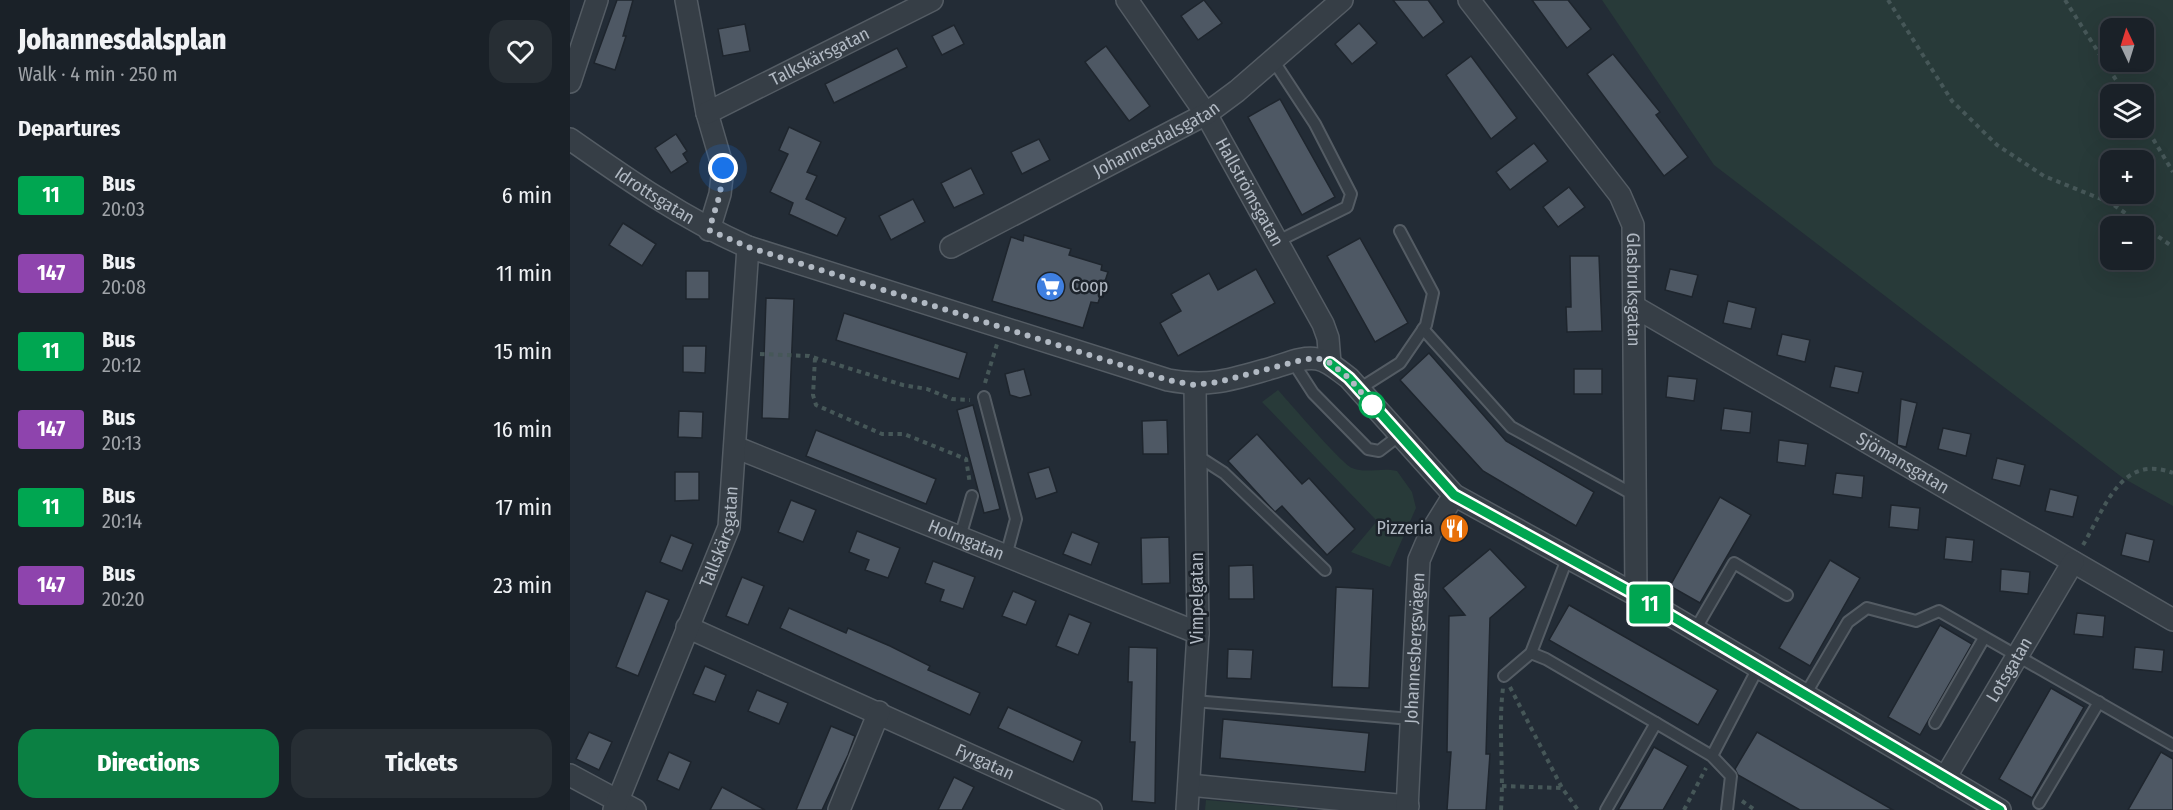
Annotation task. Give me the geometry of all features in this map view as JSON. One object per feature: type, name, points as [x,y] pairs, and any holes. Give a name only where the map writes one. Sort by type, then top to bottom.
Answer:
[{"type":"street","points":[[570,82],[597,0]]},
{"type":"street","points":[[686,0],[707,113],[723,168],[720,194],[709,230]]},
{"type":"street","name":"Talkskärsgatan","points":[[707,113],[932,0]]},
{"type":"street","name":"Hallströmsgatan","points":[[1127,0],[1206,114],[1278,241],[1323,324],[1328,338],[1330,363]]},
{"type":"street","name":"Johannesdalsgatan","points":[[951,247],[1206,114],[1342,0]]},
{"type":"street","name":"Glasbruksgatan","points":[[1469,0],[1620,195],[1633,225],[1636,595]]},
{"type":"street","name":"Idrottsgatan","points":[[570,139],[709,230],[748,247],[1168,380],[1195,385],[1218,382],[1317,358],[1330,363]]},
{"type":"street","name":"Tallskärsgatan","points":[[622,807],[687,627],[729,527],[748,247]]},
{"type":"street","name":"Sjömansgatan","points":[[1635,307],[2173,620]]},
{"type":"street","points":[[1330,363],[1359,389],[1454,495],[1636,595],[2000,810]]},
{"type":"street","name":"Vimpelgatan","points":[[1187,810],[1198,633],[1195,385]]},
{"type":"street","name":"Holmgatan","points":[[735,447],[1198,633]]},
{"type":"street","name":"Johannesbergsvägen","points":[[1407,808],[1419,560],[1431,532],[1454,495]]},
{"type":"street","name":"Lotsgatan","points":[[1946,778],[2073,562]]},
{"type":"street","name":"Fyrgatan","points":[[687,627],[1091,810]]},
{"type":"street","points":[[839,810],[879,712]]},
{"type":"street","points":[[570,775],[622,807]]},
{"type":"street","points":[[1189,785],[1407,808]]},
{"type":"lane","points":[[1273,60],[1315,124],[1351,194],[1347,207],[1278,241]]},
{"type":"lane","points":[[1359,389],[1400,363],[1423,329],[1433,294],[1400,231]]},
{"type":"lane","points":[[1423,329],[1511,428],[1636,496]]},
{"type":"lane","points":[[1293,362],[1313,393],[1368,449],[1379,451],[1400,435]]},
{"type":"lane","points":[[984,397],[1016,519],[1006,556]]},
{"type":"lane","points":[[1196,455],[1224,473],[1325,570]]},
{"type":"lane","points":[[960,537],[972,496]]},
{"type":"lane","points":[[1504,676],[1531,653],[1567,559]]},
{"type":"lane","points":[[1695,630],[1734,563],[1787,595]]},
{"type":"lane","points":[[1805,695],[1848,622],[1867,608],[1916,621],[1939,611],[2173,745]]},
{"type":"lane","points":[[1935,723],[1984,638]]},
{"type":"lane","points":[[1531,653],[1546,659],[1712,756],[1731,776],[1727,810]]},
{"type":"lane","points":[[1712,756],[1758,668]]},
{"type":"lane","points":[[1194,701],[1411,719]]},
{"type":"lane","points":[[2039,803],[2099,702]]},
{"type":"lane","points":[[1606,810],[1656,723]]},
{"type":"path","points":[[1888,0],[1952,101],[1997,145],[2044,176],[2111,203],[2173,247]]},
{"type":"path","points":[[2065,0],[2119,84]]},
{"type":"path","points":[[2152,138],[2173,172]]},
{"type":"path","points":[[741,353],[815,358],[903,385],[927,388],[952,399],[966,401],[984,397],[986,375],[1002,328]]},
{"type":"path","points":[[815,358],[813,395],[816,405],[882,434],[904,434],[966,459],[972,496]]},
{"type":"path","points":[[2073,562],[2123,478],[2143,467],[2160,468],[2173,473]]},
{"type":"path","points":[[1501,810],[1499,721],[1504,676]]},
{"type":"path","points":[[1504,676],[1562,788],[1578,810]]},
{"type":"path","points":[[1684,810],[1712,756]]},
{"type":"path","points":[[1502,786],[1562,788]]},
{"type":"shaded area","points":[[1602,0],[2173,0],[2173,506],[2123,478],[1714,165]]},
{"type":"shaded area","points":[[1278,390],[1346,464],[1358,470],[1397,471],[1412,492],[1416,508],[1390,567],[1351,552],[1377,521],[1262,402]]},
{"type":"shaded area","points":[[1206,800],[1298,808],[1297,810],[1205,810]]},
{"type":"building","points":[[617,0],[633,0],[623,36],[626,36],[615,70],[594,63]]},
{"type":"building","points":[[1204,0],[1222,23],[1198,40],[1181,16]]},
{"type":"building","points":[[1393,0],[1428,0],[1444,22],[1423,38]]},
{"type":"building","points":[[1532,0],[1568,0],[1591,29],[1567,48]]},
{"type":"building","points":[[1359,23],[1377,43],[1352,64],[1335,44]]},
{"type":"building","points":[[745,24],[750,51],[723,56],[718,29]]},
{"type":"building","points":[[954,25],[964,44],[942,55],[932,36]]},
{"type":"building","points":[[1106,46],[1150,106],[1129,121],[1085,62]]},
{"type":"building","points":[[897,48],[907,67],[834,103],[825,84]]},
{"type":"building","points":[[1613,54],[1660,112],[1656,115],[1688,157],[1664,176],[1587,74]]},
{"type":"building","points":[[1471,56],[1517,118],[1491,139],[1446,75]]},
{"type":"building","points":[[1280,99],[1335,197],[1302,215],[1248,117]]},
{"type":"building","points":[[789,127],[821,142],[807,172],[817,176],[806,199],[846,218],[837,236],[789,214],[793,203],[770,192],[788,154],[779,150]]},
{"type":"building","points":[[676,134],[687,151],[683,154],[688,162],[671,173],[655,148]]},
{"type":"building","points":[[1039,139],[1050,160],[1022,174],[1011,152]]},
{"type":"building","points":[[1534,143],[1548,161],[1510,190],[1496,172]]},
{"type":"building","points":[[971,168],[984,194],[954,208],[941,183]]},
{"type":"building","points":[[1569,187],[1585,207],[1558,227],[1543,207]]},
{"type":"building","points":[[913,199],[925,222],[891,240],[879,216]]},
{"type":"building","points":[[623,223],[656,244],[642,266],[609,245]]},
{"type":"building","name":"Coop","points":[[1024,235],[1071,249],[1069,255],[1102,265],[1101,270],[1108,272],[1098,303],[1091,302],[1083,328],[992,301],[1011,237],[1023,241]]},
{"type":"building","points":[[1360,238],[1408,323],[1375,342],[1327,256]]},
{"type":"building","points":[[1570,256],[1599,256],[1602,331],[1567,332],[1566,307],[1571,307]]},
{"type":"building","points":[[1256,269],[1275,303],[1178,356],[1160,323],[1181,311],[1171,294],[1209,273],[1218,290]]},
{"type":"building","points":[[1670,269],[1698,275],[1692,297],[1665,290]]},
{"type":"building","points":[[686,271],[709,271],[709,299],[686,299]]},
{"type":"building","points":[[766,298],[794,299],[789,419],[762,418]]},
{"type":"building","points":[[1728,301],[1756,308],[1751,329],[1723,323]]},
{"type":"building","points":[[844,313],[967,353],[959,379],[836,340]]},
{"type":"building","points":[[1782,334],[1810,340],[1805,362],[1777,355]]},
{"type":"building","points":[[683,346],[706,346],[705,373],[683,372]]},
{"type":"building","points":[[1429,353],[1506,441],[1594,492],[1576,526],[1483,471],[1400,380]]},
{"type":"building","points":[[1835,366],[1863,372],[1858,393],[1830,387]]},
{"type":"building","points":[[1024,369],[1031,395],[1020,398],[1010,395],[1005,374]]},
{"type":"building","points":[[1574,369],[1602,369],[1602,394],[1574,394]]},
{"type":"building","points":[[1668,376],[1697,379],[1694,401],[1666,397]]},
{"type":"building","points":[[1901,399],[1917,403],[1906,447],[1897,445]]},
{"type":"building","points":[[973,405],[1000,509],[984,513],[957,410]]},
{"type":"building","points":[[1724,408],[1752,412],[1750,433],[1721,430]]},
{"type":"building","points":[[679,411],[703,412],[702,438],[678,437]]},
{"type":"building","points":[[1167,420],[1168,454],[1143,454],[1142,421]]},
{"type":"building","points":[[1943,428],[1971,434],[1966,456],[1938,449]]},
{"type":"building","points":[[816,430],[936,479],[926,504],[806,456]]},
{"type":"building","points":[[1257,434],[1302,484],[1309,478],[1355,529],[1327,555],[1282,506],[1275,512],[1228,461]]},
{"type":"building","points":[[1779,440],[1808,444],[1805,466],[1777,462]]},
{"type":"building","points":[[1997,458],[2025,465],[2020,486],[1992,479]]},
{"type":"building","points":[[1049,467],[1057,492],[1036,499],[1028,473]]},
{"type":"building","points":[[675,472],[699,472],[699,500],[675,501]]},
{"type":"building","points":[[1836,473],[1864,476],[1862,498],[1833,494]]},
{"type":"building","points":[[2050,489],[2078,496],[2073,517],[2045,511]]},
{"type":"building","points":[[1720,497],[1751,515],[1700,603],[1670,586]]},
{"type":"building","points":[[791,500],[816,510],[803,542],[778,532]]},
{"type":"building","points":[[1891,505],[1920,508],[1918,530],[1889,527]]},
{"type":"building","points":[[857,531],[900,548],[888,578],[865,570],[869,560],[849,552]]},
{"type":"building","points":[[1072,532],[1099,543],[1091,565],[1063,554]]},
{"type":"building","points":[[2126,533],[2154,540],[2149,562],[2121,555]]},
{"type":"building","points":[[671,535],[693,544],[682,571],[660,562]]},
{"type":"building","points":[[1169,537],[1170,583],[1142,584],[1141,538]]},
{"type":"building","points":[[1946,537],[1974,540],[1972,562],[1944,559]]},
{"type":"building","points":[[1490,549],[1526,587],[1490,618],[1486,754],[1490,754],[1486,810],[1447,810],[1451,752],[1447,752],[1449,616],[1465,615],[1443,588]]},
{"type":"building","points":[[1830,560],[1860,578],[1810,666],[1779,648]]},
{"type":"building","points":[[933,561],[975,577],[963,609],[940,601],[944,590],[925,583]]},
{"type":"building","points":[[1253,565],[1254,599],[1229,599],[1229,566]]},
{"type":"building","points":[[2001,569],[2030,572],[2028,594],[2000,591]]},
{"type":"building","points":[[742,577],[764,586],[748,625],[726,616]]},
{"type":"building","points":[[1336,587],[1373,589],[1369,688],[1332,687]]},
{"type":"building","points":[[646,591],[669,600],[638,676],[616,667]]},
{"type":"building","points":[[1013,591],[1036,601],[1026,625],[1002,616]]},
{"type":"building","points":[[1569,605],[1718,690],[1698,725],[1549,640]]},
{"type":"building","points":[[789,608],[846,633],[848,628],[890,646],[930,666],[928,670],[980,693],[970,715],[780,628]]},
{"type":"building","points":[[2077,613],[2105,616],[2103,637],[2074,634]]},
{"type":"building","points":[[1069,614],[1091,623],[1078,655],[1056,646]]},
{"type":"building","points":[[1940,625],[1972,644],[1920,735],[1888,717]]},
{"type":"building","points":[[1129,647],[1157,648],[1155,803],[1132,801],[1135,742],[1130,742],[1132,682],[1128,682]]},
{"type":"building","points":[[2135,647],[2164,650],[2162,672],[2133,669]]},
{"type":"building","points":[[1228,649],[1253,650],[1251,679],[1227,678]]},
{"type":"building","points":[[705,666],[726,675],[715,702],[693,694]]},
{"type":"building","points":[[2051,688],[2084,707],[2032,798],[1999,779]]},
{"type":"building","points":[[757,690],[788,703],[779,724],[748,711]]},
{"type":"building","points":[[1008,707],[1082,741],[1073,762],[998,728]]},
{"type":"building","points":[[1223,719],[1369,733],[1365,772],[1220,758]]},
{"type":"building","points":[[831,726],[855,736],[848,755],[822,810],[796,810]]},
{"type":"building","points":[[589,732],[612,742],[599,770],[576,759]]},
{"type":"building","points":[[1757,732],[1893,810],[1800,810],[1738,775],[1735,769]]},
{"type":"building","points":[[1654,747],[1688,766],[1663,810],[1618,810]]},
{"type":"building","points":[[669,752],[691,762],[679,790],[657,780]]},
{"type":"building","points":[[2161,752],[2173,759],[2173,810],[2128,810]]},
{"type":"building","points":[[954,777],[974,787],[962,810],[938,810]]},
{"type":"building","points":[[722,787],[765,810],[710,810]]},
{"type":"bus line","name":"11","points":[[1330,363],[1349,378],[1454,495],[1636,595],[2000,810]]},
{"type":"place","name":"Coop","points":[[1050,286]]},
{"type":"place","name":"Pizzeria","points":[[1454,528]]},
{"type":"route","points":[[723,168],[720,194],[709,230],[748,247],[1168,380],[1195,385],[1218,382],[1317,358],[1330,363],[1349,378],[1372,405]]}]
